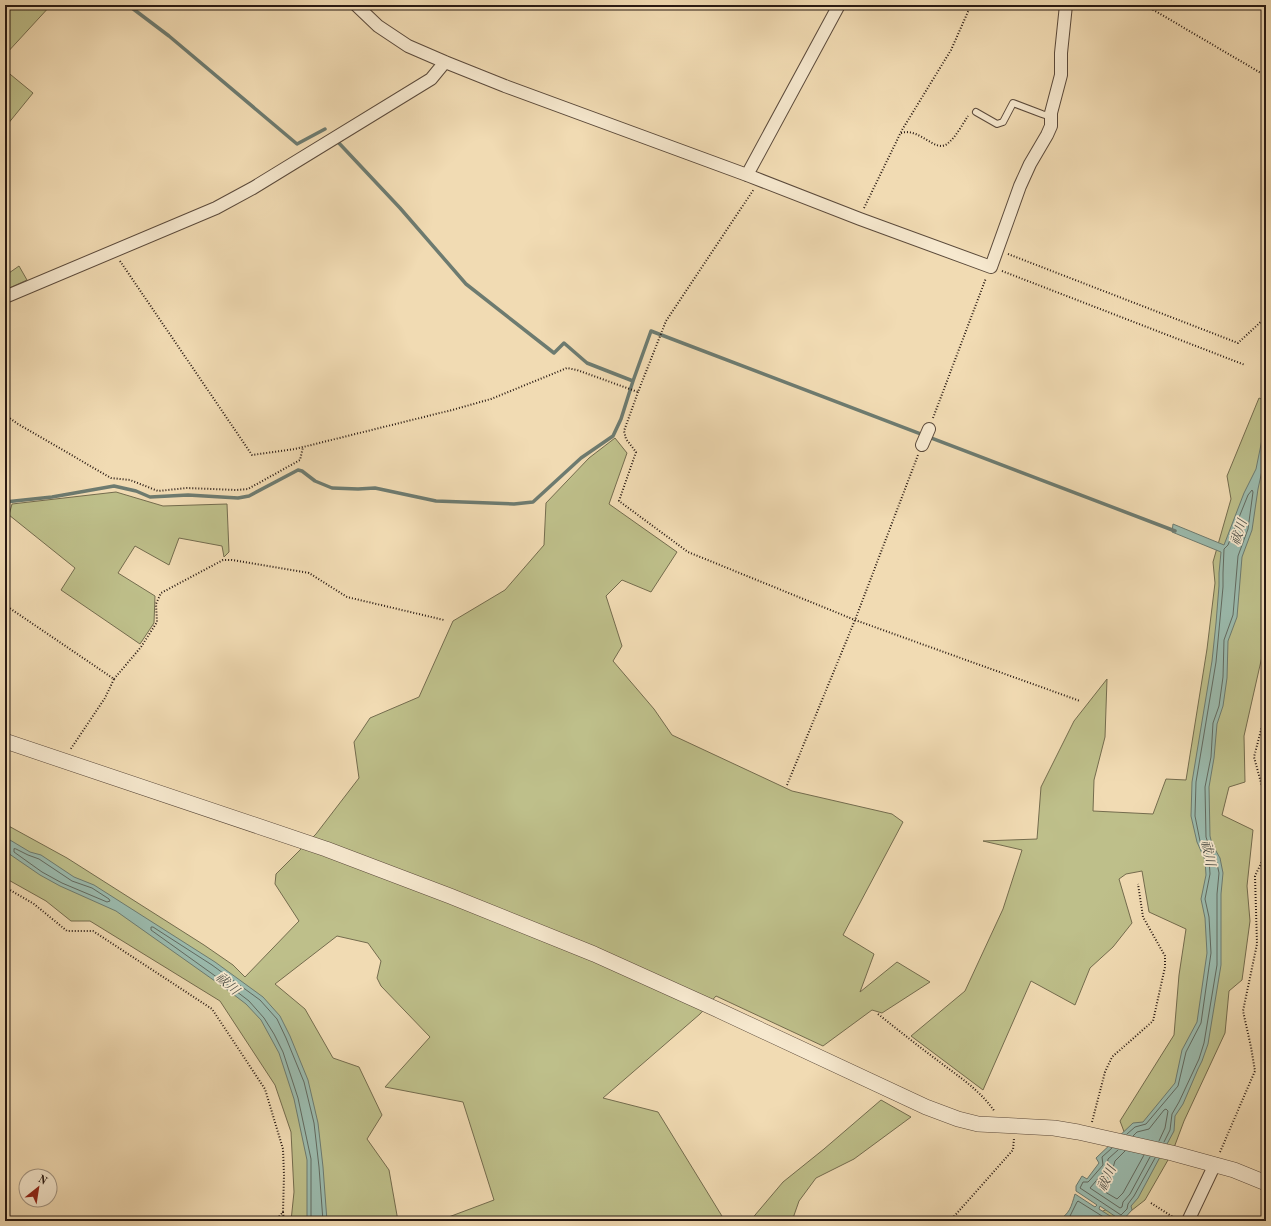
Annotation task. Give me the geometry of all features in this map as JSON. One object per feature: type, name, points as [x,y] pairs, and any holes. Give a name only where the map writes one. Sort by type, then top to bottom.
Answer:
[{"type":"street","points":[[356,5],[378,26],[408,46],[445,62],[505,86],[991,267],[1020,186],[1030,164],[1051,126],[1051,117],[1061,75],[1061,53],[1066,5]]},
{"type":"street","points":[[747,175],[839,5]]},
{"type":"street","points":[[5,297],[216,208],[253,188],[431,79],[445,62]]},
{"type":"street","points":[[922,445],[929,428]]},
{"type":"street","points":[[5,742],[326,849],[450,896],[594,954],[723,1012],[926,1107],[958,1119],[978,1124],[1054,1128],[1089,1134],[1215,1164],[1250,1176],[1266,1184]]},
{"type":"street","points":[[1188,1221],[1215,1164]]},
{"type":"lane","points":[[976,112],[997,124],[1003,122],[1013,103],[1051,117]]},
{"type":"path","points":[[859,218],[900,133],[951,50],[971,5]]},
{"type":"path","points":[[1145,5],[1266,76]]},
{"type":"path","points":[[900,133],[906,131],[912,132],[938,146],[943,146],[948,143],[968,116],[976,112]]},
{"type":"path","points":[[760,180],[662,329],[624,431],[626,439],[636,452],[618,501],[688,552],[855,620],[1080,701]]},
{"type":"path","points":[[1266,195],[1264,211],[1266,213]]},
{"type":"path","points":[[997,250],[1238,343],[1266,317]]},
{"type":"path","points":[[113,251],[252,455],[303,447],[452,410],[491,399],[567,368],[577,370],[638,392]]},
{"type":"path","points":[[929,428],[991,267],[1245,365]]},
{"type":"path","points":[[5,415],[111,478],[130,480],[158,491],[187,488],[248,489],[300,460],[303,447]]},
{"type":"path","points":[[787,785],[855,620],[922,445]]},
{"type":"path","points":[[66,762],[69,751],[105,698],[114,679],[141,647],[157,622],[156,604],[161,593],[223,560],[232,560],[309,573],[347,598],[444,620]]},
{"type":"path","points":[[5,605],[114,679]]},
{"type":"path","points":[[1266,711],[1254,757],[1263,790],[1266,793]]},
{"type":"path","points":[[1215,1164],[1255,1071],[1252,1047],[1243,1011],[1257,944],[1255,876],[1266,853]]},
{"type":"path","points":[[1089,1134],[1105,1072],[1112,1057],[1153,1021],[1165,967],[1165,956],[1143,917],[1138,884]]},
{"type":"path","points":[[5,887],[34,904],[67,931],[94,931],[212,1009],[265,1089],[283,1149],[284,1221]]},
{"type":"path","points":[[878,1014],[977,1090],[1010,1126],[1013,1150],[950,1221]]},
{"type":"path","points":[[1151,1203],[1179,1221]]},
{"type":"path","points":[[276,1221],[283,1212]]},
{"type":"green space","points":[[5,5],[51,5],[5,55]]},
{"type":"green space","points":[[5,70],[33,93],[7,125],[5,123]]},
{"type":"green space","points":[[5,266],[9,273],[19,266],[27,280],[5,290]]},
{"type":"green space","points":[[1259,398],[1266,401],[1266,630],[1264,635],[1263,652],[1244,736],[1245,782],[1229,787],[1222,815],[1253,830],[1247,886],[1250,921],[1242,980],[1229,991],[1225,1033],[1184,1121],[1172,1153],[1145,1200],[1118,1221],[1085,1221],[1088,1218],[1131,1198],[1139,1171],[1120,1121],[1174,1035],[1179,975],[1186,929],[1149,912],[1142,871],[1126,874],[1119,879],[1132,923],[1113,947],[1090,968],[1075,1005],[1031,981],[983,1090],[911,1036],[965,991],[1003,909],[1022,850],[983,841],[1037,839],[1041,787],[1074,721],[1107,679],[1105,737],[1094,780],[1093,811],[1153,814],[1166,779],[1186,780],[1207,649],[1215,583],[1213,562],[1231,499],[1227,476]]},
{"type":"green space","points":[[615,438],[627,453],[609,504],[677,552],[651,592],[622,580],[606,596],[622,646],[613,661],[654,709],[672,735],[792,791],[892,814],[903,822],[843,935],[874,954],[860,992],[897,962],[930,982],[882,1013],[872,1010],[823,1046],[716,996],[700,1014],[603,1098],[658,1112],[725,1221],[438,1221],[494,1200],[463,1102],[385,1087],[430,1037],[381,986],[377,978],[381,961],[368,943],[337,936],[275,984],[305,1009],[333,1058],[359,1067],[382,1115],[367,1139],[389,1170],[398,1221],[291,1221],[294,1192],[291,1132],[275,1085],[220,1001],[90,921],[71,921],[46,901],[5,878],[5,824],[67,858],[204,945],[233,965],[245,977],[299,921],[275,884],[276,874],[316,834],[359,778],[354,742],[370,718],[419,697],[453,621],[505,590],[544,545],[546,503],[589,458]]},
{"type":"green space","points":[[116,492],[163,506],[227,504],[229,552],[224,557],[222,546],[179,538],[169,565],[135,546],[118,573],[155,596],[154,623],[140,644],[61,590],[75,568],[9,515],[12,504]]},
{"type":"green space","points":[[881,1100],[911,1117],[854,1159],[816,1178],[799,1201],[792,1221],[750,1221],[783,1182]]},
{"type":"water","name":"祓川","points":[[1266,420],[1266,458],[1258,489],[1252,530],[1242,557],[1237,617],[1228,641],[1227,678],[1223,706],[1217,724],[1214,758],[1209,787],[1210,836],[1212,844],[1220,858],[1223,873],[1221,894],[1221,965],[1208,1044],[1183,1104],[1175,1116],[1174,1131],[1138,1198],[1131,1206],[1132,1210],[1122,1221],[1100,1206],[1099,1209],[1118,1221],[1057,1221],[1067,1213],[1075,1194],[1095,1207],[1097,1205],[1076,1191],[1076,1186],[1082,1176],[1087,1179],[1099,1163],[1096,1158],[1133,1123],[1143,1122],[1175,1083],[1182,1050],[1197,1022],[1207,953],[1205,918],[1201,899],[1206,875],[1205,860],[1197,842],[1191,816],[1192,782],[1212,661],[1221,552],[1172,532],[1173,524],[1224,545],[1244,493],[1256,469]]},
{"type":"water","name":"祓川","points":[[5,837],[30,852],[41,855],[74,877],[94,885],[215,962],[263,997],[280,1016],[308,1080],[318,1123],[327,1221],[307,1221],[307,1160],[294,1099],[279,1053],[261,1020],[246,1004],[229,991],[116,911],[60,886],[40,875],[5,851]]},
{"type":"waterway","points":[[128,5],[169,36],[297,144],[325,129]]},
{"type":"waterway","points":[[337,141],[400,208],[466,284],[554,353],[564,343],[587,363],[633,381]]},
{"type":"waterway","points":[[5,502],[52,497],[114,486],[136,491],[150,497],[188,495],[238,498],[249,496],[298,470],[302,471],[315,481],[332,488],[375,488],[436,501],[514,504],[533,502],[581,458],[613,436],[621,419],[651,331],[1175,531]]}]
